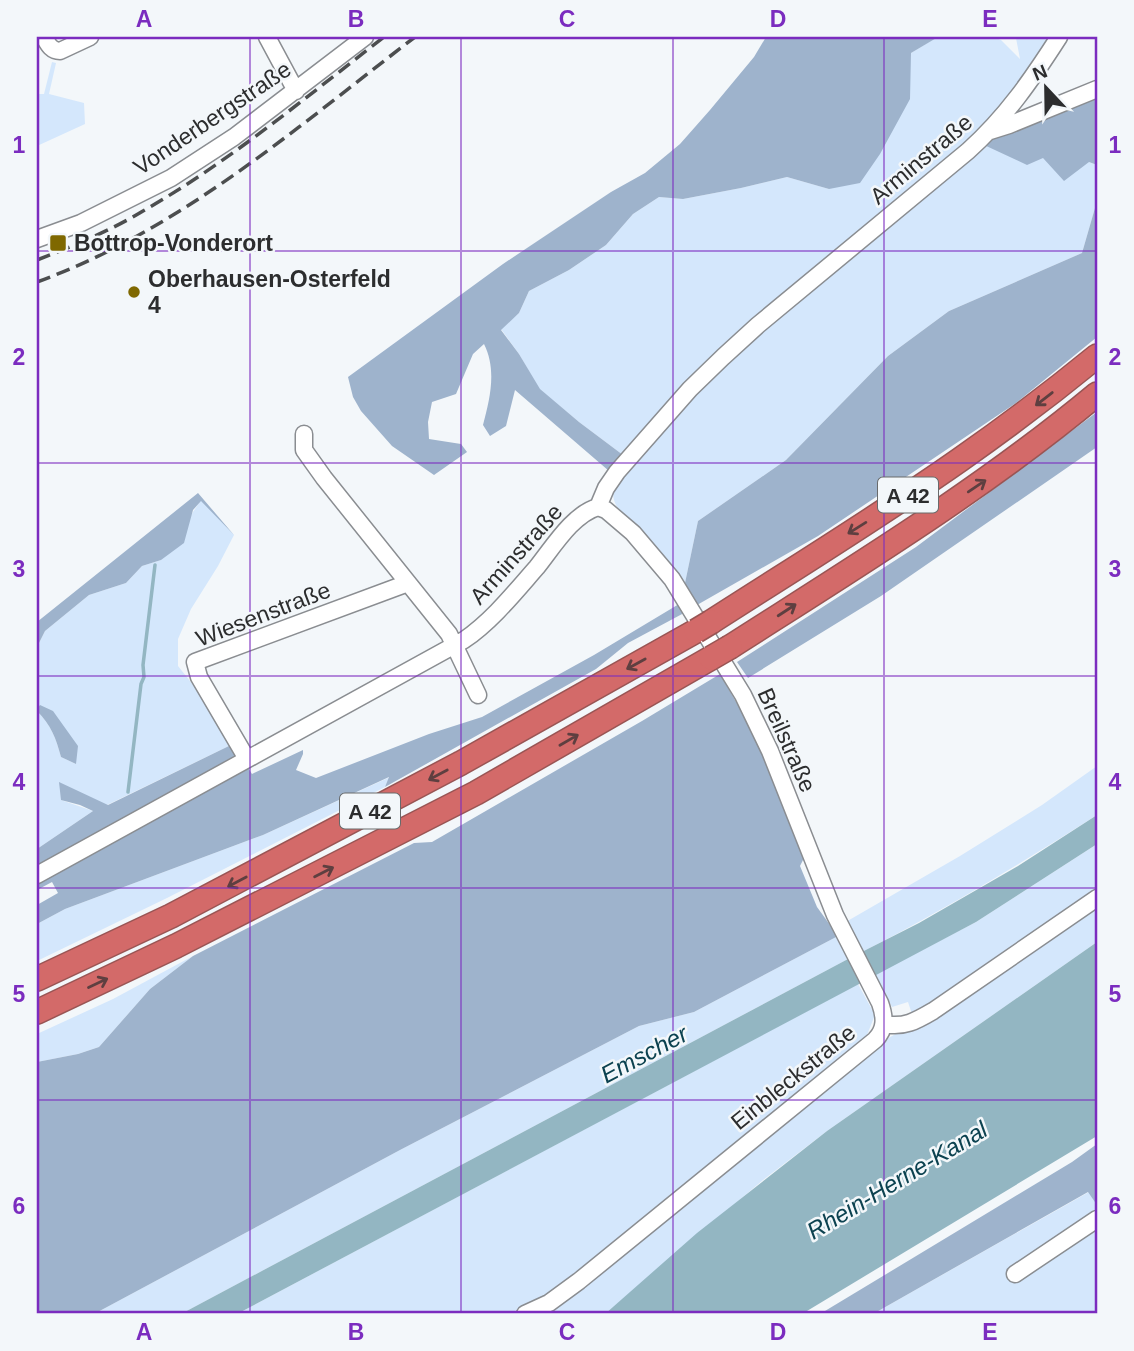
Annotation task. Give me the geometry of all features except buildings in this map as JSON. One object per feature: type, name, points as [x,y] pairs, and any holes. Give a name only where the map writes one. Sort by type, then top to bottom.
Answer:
[{"type":"highway","name":"A 42","points":[[37,979],[171,916],[425,782],[703,626],[960,460],[1030,410],[1097,356]]},
{"type":"highway","name":"A 42","points":[[37,1012],[176,946],[477,793],[720,653],[986,480],[1097,394]]},
{"type":"street","points":[[44,37],[55,51],[90,37]]},
{"type":"street","points":[[267,37],[296,91]]},
{"type":"street","name":"Vonderbergstraße","points":[[37,239],[81,223],[171,178],[296,91],[365,37]]},
{"type":"street","name":"Arminstraße","points":[[37,875],[470,636],[487,622],[578,517],[598,507],[617,472],[680,399],[723,357],[768,316],[990,131],[1029,84],[1059,37]]},
{"type":"street","points":[[990,131],[1097,89]]},
{"type":"street","points":[[304,434],[304,450],[449,634],[478,695]]},
{"type":"street","name":"Breilstraße","points":[[598,507],[606,510],[633,533],[678,587],[755,716],[835,915],[883,1011],[884,1024]]},
{"type":"street","name":"Wiesenstraße","points":[[247,759],[199,677],[195,662],[408,583]]},
{"type":"street","name":"Einbleckstraße","points":[[525,1314],[549,1303],[579,1281],[875,1040],[884,1024],[901,1026],[933,1011],[1097,898]]},
{"type":"street","points":[[1016,1274],[1097,1219]]},
{"type":"shaded area","points":[[766,37],[938,37],[911,53],[910,99],[880,154],[860,183],[829,189],[787,177],[683,199],[659,197],[633,214],[606,245],[569,270],[529,291],[519,313],[501,330],[540,389],[623,455],[609,471],[515,390],[506,426],[490,436],[483,425],[490,394],[491,374],[484,344],[473,354],[456,394],[432,402],[428,422],[429,439],[461,444],[467,452],[434,475],[392,446],[361,411],[353,397],[348,377],[503,264],[611,192],[645,173],[680,144],[754,57]]},
{"type":"shaded area","points":[[937,37],[993,37],[1001,40],[1020,59],[1014,37],[1053,37],[981,132],[623,455],[539,389],[501,329],[519,313],[529,291],[569,270],[606,245],[633,214],[659,197],[683,199],[787,177],[829,189],[910,63],[911,53]]},
{"type":"shaded area","points":[[52,62],[56,63],[49,94],[84,103],[85,124],[37,146],[37,94],[44,94]]},
{"type":"shaded area","points":[[1097,94],[1097,165],[1089,162],[1064,181],[1043,158],[1027,165],[982,144],[993,135]]},
{"type":"shaded area","points":[[982,144],[1043,158],[1097,165],[1097,201],[1082,253],[949,311],[888,356],[786,460],[698,521],[685,583],[655,545],[617,507],[613,494],[617,481],[712,374]]},
{"type":"shaded area","points":[[1097,201],[1097,337],[1016,403],[818,536],[697,605],[685,583],[698,521],[786,460],[888,356],[949,311],[1082,253]]},
{"type":"shaded area","points":[[1097,412],[1097,447],[881,596],[748,678],[737,662],[916,547]]},
{"type":"shaded area","points":[[198,493],[234,535],[201,501],[193,510],[184,543],[161,560],[142,566],[126,583],[89,595],[45,631],[37,647],[37,622]]},
{"type":"shaded area","points":[[201,500],[234,535],[191,609],[178,639],[178,666],[206,701],[233,744],[107,805],[61,800],[93,811],[37,849],[37,711],[52,732],[61,757],[76,764],[40,706],[37,709],[37,647],[45,631],[89,595],[126,583],[142,566],[161,560]]},
{"type":"shaded area","points":[[679,604],[684,613],[628,643],[596,669],[385,787],[389,777],[263,835],[65,909],[37,924],[37,905],[58,893],[52,882],[37,890],[37,849],[93,811],[61,800],[59,782],[108,805],[233,744],[252,774],[303,750],[296,770],[316,778],[429,734],[482,717]]},
{"type":"shaded area","points":[[720,674],[743,714],[780,792],[804,858],[800,866],[817,907],[838,936],[694,1012],[639,1026],[94,1314],[37,1314],[37,1062],[99,1047],[150,989],[193,956],[414,843],[432,842]]},
{"type":"shaded area","points":[[40,705],[53,711],[78,746],[76,764],[61,757],[52,732],[37,711]]},
{"type":"shaded area","points":[[1097,766],[1097,815],[981,886],[862,952],[844,923],[960,856],[1042,805]]},
{"type":"shaded area","points":[[390,777],[385,787],[37,961],[37,924],[65,909],[263,835]]},
{"type":"shaded area","points":[[1097,844],[1097,942],[827,1131],[763,1180],[605,1314],[543,1314],[885,1040],[915,1023],[908,1002],[892,1007],[874,975],[976,922]]},
{"type":"shaded area","points":[[838,936],[848,959],[181,1314],[94,1314],[639,1026],[694,1012]]},
{"type":"shaded area","points":[[193,956],[150,989],[99,1047],[37,1062],[37,1034],[113,999]]},
{"type":"shaded area","points":[[858,984],[875,1015],[867,1035],[567,1280],[529,1306],[506,1314],[237,1314]]},
{"type":"shaded area","points":[[1097,1144],[1097,1205],[1088,1192],[873,1314],[820,1314],[1072,1162]]},
{"type":"shaded area","points":[[1089,1192],[1097,1205],[1097,1314],[873,1314]]},
{"type":"water","points":[[1097,815],[1097,844],[976,922],[237,1314],[181,1314],[919,923],[1018,866]]},
{"type":"water","name":"Rhein-Herne-Kanal","points":[[1097,942],[1097,1136],[802,1314],[605,1314],[697,1233],[827,1131]]},
{"type":"waterway","points":[[128,792],[144,677],[143,665],[155,565]]},
{"type":"railway","points":[[37,260],[118,225],[175,192],[266,128],[384,37]]},
{"type":"railway","points":[[37,282],[140,235],[188,206],[281,141],[415,37]]},
{"type":"place","name":"Bottrop-Vonderort","points":[[58,243]]},
{"type":"place","name":"Oberhausen-Osterfeld 4","points":[[134,292]]},
{"type":"water label","name":"Emscher","points":[[644,1054]]}]
